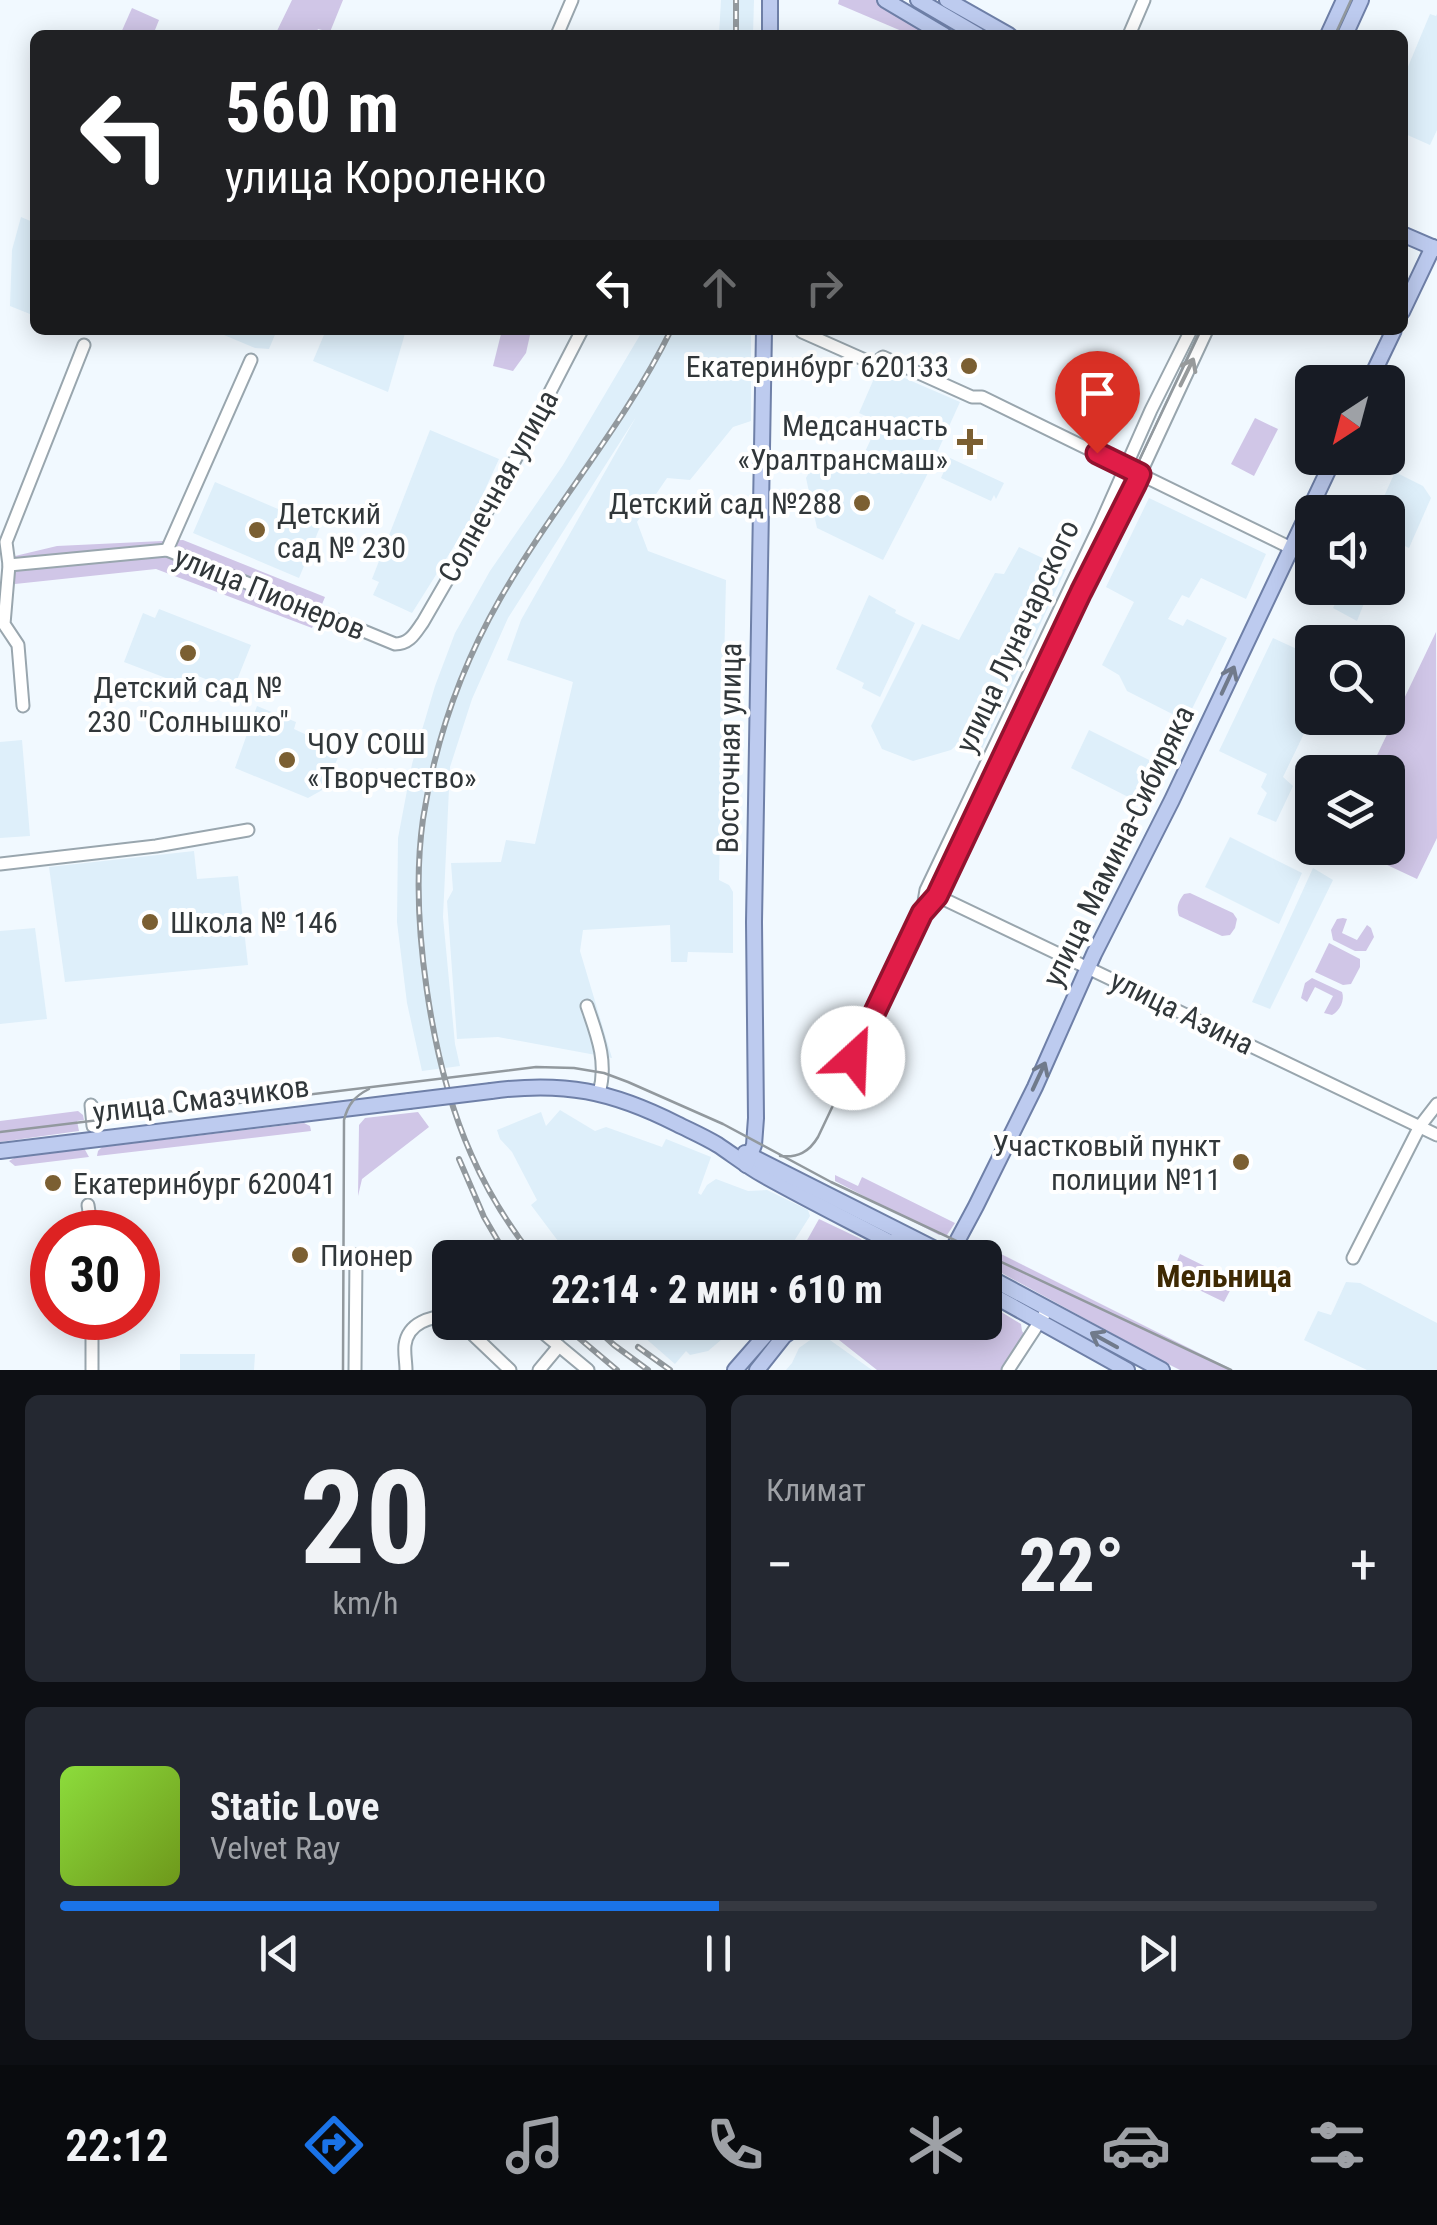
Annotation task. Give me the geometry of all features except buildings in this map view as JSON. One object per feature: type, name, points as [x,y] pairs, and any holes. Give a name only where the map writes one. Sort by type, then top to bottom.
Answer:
[{"type":"main road","points":[[770,0],[770,30]]},
{"type":"main road","points":[[885,0],[936,30]]},
{"type":"main road","points":[[918,0],[969,30]]},
{"type":"main road","points":[[946,0],[1000,30]]},
{"type":"main road","points":[[1330,30],[1344,0]]},
{"type":"main road","points":[[1347,30],[1361,0]]},
{"type":"main road","points":[[1408,236],[1436,245],[1408,300]]},
{"type":"main road","name":"Восточная улица","points":[[748,1160],[756,1118],[754,922],[764,335]]},
{"type":"main road","points":[[1378,365],[1392,335]]},
{"type":"main road","name":"улица Мамина-Сибиряка","points":[[958,1240],[1326,475]]},
{"type":"main road","name":"улица Смазчиков","points":[[0,1152],[526,1086],[575,1089],[599,1092],[658,1114],[900,1239]]},
{"type":"main road","points":[[1002,1287],[1126,1370]]},
{"type":"main road","points":[[1002,1298],[1162,1370]]},
{"type":"main road","points":[[735,1370],[761,1340]]},
{"type":"main road","points":[[757,1370],[780,1340]]},
{"type":"street","points":[[559,30],[572,0]]},
{"type":"street","points":[[1130,30],[1144,0]]},
{"type":"street","name":"Солнечная улица","points":[[409,640],[501,487],[579,335]]},
{"type":"street","points":[[809,335],[874,364],[883,357],[982,398],[1291,548]]},
{"type":"street","name":"улица Луначарского","points":[[932,893],[1189,335]]},
{"type":"street","name":"улица Луначарского","points":[[853,1058],[1205,335]]},
{"type":"street","points":[[22,706],[18,645],[4,624],[9,565],[3,542],[84,345]]},
{"type":"street","points":[[168,550],[251,360]]},
{"type":"street","name":"улица Пионеров","points":[[9,565],[168,550],[395,644],[409,640]]},
{"type":"street","points":[[0,864],[156,846],[248,830]]},
{"type":"street","name":"улица Азина","points":[[932,893],[1437,1135]]},
{"type":"street","points":[[587,1006],[600,1042],[604,1070],[599,1092]]},
{"type":"street","points":[[1353,1258],[1420,1126],[1437,1104]]},
{"type":"street","points":[[92,1106],[93,1126]]},
{"type":"street","points":[[88,1205],[89,1210]]},
{"type":"street","points":[[355,1370],[356,1255]]},
{"type":"street","points":[[1008,1370],[1043,1316]]},
{"type":"street","points":[[406,1370],[406,1344],[414,1326],[432,1320]]},
{"type":"street","points":[[92,1340],[92,1370]]},
{"type":"street","points":[[482,1340],[510,1370]]},
{"type":"street","points":[[552,1340],[588,1370]]},
{"type":"street","points":[[539,1370],[559,1346]]},
{"type":"shaded area","points":[[292,0],[343,0],[331,30],[277,30]]},
{"type":"shaded area","points":[[721,0],[754,0],[753,30],[719,30]]},
{"type":"shaded area","points":[[839,0],[876,0],[928,30],[899,30],[838,4]]},
{"type":"shaded area","points":[[132,8],[159,20],[155,30],[122,30]]},
{"type":"shaded area","points":[[1430,14],[1437,14],[1437,130],[1430,145],[1408,135],[1408,67]]},
{"type":"shaded area","points":[[21,217],[30,221],[30,314],[10,306],[12,250]]},
{"type":"shaded area","points":[[224,335],[275,335],[269,349],[255,348]]},
{"type":"shaded area","points":[[324,335],[405,335],[388,392],[313,361]]},
{"type":"shaded area","points":[[501,335],[530,335],[526,353],[513,371],[493,366]]},
{"type":"shaded area","points":[[640,335],[751,335],[751,421],[733,427],[690,480],[667,478],[637,522],[648,551],[726,580],[719,880],[733,892],[733,953],[688,952],[687,962],[671,962],[670,925],[583,930],[580,951],[612,1058],[498,1037],[457,1039],[447,901],[453,890],[451,863],[501,862],[506,840],[535,844],[573,682],[507,660],[521,620],[636,417],[508,618],[472,699],[450,767],[443,917],[460,1066],[422,1071],[407,1003],[397,922],[398,838],[412,764],[455,633],[490,571],[563,465]]},
{"type":"shaded area","points":[[879,367],[960,402],[883,560],[817,528],[806,478],[820,454],[855,473],[879,422],[859,413]]},
{"type":"shaded area","points":[[1255,418],[1278,429],[1254,476],[1231,464]]},
{"type":"shaded area","points":[[430,430],[499,459],[473,516],[412,613],[373,595],[379,582],[372,579]]},
{"type":"shaded area","points":[[950,458],[1004,483],[996,499],[994,495],[991,501],[941,478]]},
{"type":"shaded area","points":[[1394,475],[1401,475],[1423,486],[1431,498],[1409,548],[1405,546],[1405,495],[1385,495]]},
{"type":"shaded area","name":"Детский сад № 230","points":[[215,482],[320,527],[299,578],[193,533]]},
{"type":"shaded area","points":[[1149,498],[1266,554],[1246,599],[1201,578],[1189,598],[1182,595],[1168,619],[1183,626],[1187,619],[1227,638],[1186,721],[1127,691],[1119,675],[1102,665],[1134,602],[1106,587]]},
{"type":"shaded area","points":[[183,540],[325,597],[312,628],[156,569],[15,584],[15,556],[57,546]]},
{"type":"shaded area","points":[[1019,547],[1066,569],[982,749],[962,740],[951,750],[913,761],[882,749],[871,726],[922,624],[959,640],[995,573],[1004,574]]},
{"type":"shaded area","points":[[869,595],[915,623],[880,697],[862,688],[864,683],[836,669]]},
{"type":"shaded area","points":[[1334,605],[1363,605],[1357,621],[1333,608]]},
{"type":"shaded area","name":"Детский сад № 230 \"Солнышко\"","points":[[159,609],[251,645],[233,690],[198,676],[192,688],[124,662],[143,613],[155,618]]},
{"type":"shaded area","points":[[1436,632],[1437,838],[1417,879],[1387,865],[1405,865],[1405,755],[1377,755],[1387,735],[1405,735],[1405,697]]},
{"type":"shaded area","points":[[1273,638],[1295,648],[1295,735],[1303,735],[1283,777],[1293,786],[1276,822],[1257,814],[1267,793],[1261,787],[1267,774],[1219,751]]},
{"type":"shaded area","name":"ЧОУ СОШ «Творчество»","points":[[257,706],[296,722],[294,729],[341,751],[324,789],[308,798],[235,768]]},
{"type":"shaded area","points":[[1089,730],[1167,769],[1148,807],[1071,768]]},
{"type":"shaded area","points":[[22,740],[30,836],[0,838],[0,742]]},
{"type":"shaded area","points":[[1230,837],[1302,873],[1279,924],[1205,887]]},
{"type":"shaded area","name":"Школа № 146","points":[[194,851],[197,879],[238,876],[248,965],[65,982],[49,867]]},
{"type":"shaded area","points":[[1313,868],[1333,880],[1270,1009],[1252,1002]]},
{"type":"shaded area","points":[[1190,893],[1233,913],[1237,919],[1230,935],[1222,936],[1179,916],[1179,902],[1184,894]]},
{"type":"shaded area","points":[[1337,919],[1347,919],[1342,933],[1357,940],[1367,925],[1371,928],[1374,937],[1366,951],[1355,951],[1333,940],[1331,930]]},
{"type":"shaded area","points":[[35,928],[47,1019],[0,1024],[0,931]]},
{"type":"shaded area","points":[[1329,943],[1360,959],[1351,984],[1343,985],[1315,972]]},
{"type":"shaded area","points":[[1312,978],[1342,992],[1341,1005],[1332,1015],[1324,1013],[1333,996],[1315,987],[1307,1002],[1301,998],[1305,983]]},
{"type":"shaded area","points":[[560,1110],[595,1131],[606,1127],[662,1147],[666,1139],[711,1157],[698,1193],[701,1195],[716,1179],[748,1191],[767,1190],[808,1210],[810,1216],[795,1240],[557,1240],[531,1205],[537,1200],[497,1130],[541,1112],[546,1126]]},
{"type":"shaded area","points":[[78,1111],[84,1120],[77,1121],[79,1131],[0,1142],[0,1121]]},
{"type":"shaded area","points":[[418,1112],[429,1127],[362,1179],[358,1196],[359,1125],[365,1118]]},
{"type":"shaded area","points":[[304,1123],[311,1131],[97,1156],[102,1147]]},
{"type":"shaded area","points":[[84,1148],[89,1157],[15,1166],[9,1161],[16,1157]]},
{"type":"shaded area","points":[[835,1175],[858,1186],[862,1177],[955,1223],[947,1235],[939,1235],[835,1181]]},
{"type":"shaded area","points":[[819,1219],[862,1240],[807,1240]]},
{"type":"shaded area","points":[[1002,1254],[1233,1370],[1180,1370],[1002,1273]]},
{"type":"shaded area","points":[[1180,1254],[1235,1281],[1224,1302],[1195,1288],[1198,1281],[1184,1274],[1181,1279],[1172,1274]]},
{"type":"shaded area","points":[[1346,1282],[1360,1283],[1437,1323],[1437,1370],[1367,1370],[1304,1340],[1318,1311],[1331,1315]]},
{"type":"shaded area","points":[[1002,1312],[1021,1324],[1027,1338],[1007,1370],[877,1370],[839,1340],[1002,1340]]},
{"type":"shaded area","points":[[647,1340],[721,1340],[708,1351],[690,1355],[686,1351],[675,1364]]},
{"type":"shaded area","points":[[810,1340],[830,1340],[872,1370],[786,1370],[799,1348]]},
{"type":"shaded area","points":[[180,1354],[255,1354],[254,1370],[180,1370]]},
{"type":"tram line","points":[[1337,30],[1351,0]]},
{"type":"tram line","points":[[780,1156],[802,1153],[818,1137],[1199,335]]},
{"type":"tram line","points":[[0,1132],[536,1067],[604,1073],[723,1124],[831,1182],[1231,1370]]},
{"type":"tram line","points":[[343,1370],[344,1120],[353,1101],[369,1089]]},
{"type":"railway","points":[[736,0],[736,30]]},
{"type":"railway","points":[[521,1240],[477,1168],[445,1077],[421,944],[419,858],[423,819],[442,733],[486,625],[521,565],[632,399],[668,335]]},
{"type":"railway","points":[[459,1159],[497,1240]]},
{"type":"railway","points":[[581,1340],[617,1370]]},
{"type":"railway","points":[[609,1340],[648,1370]]},
{"type":"railway","points":[[638,1347],[670,1370]]},
{"type":"place","name":"Екатеринбург 620133","points":[[969,366]]},
{"type":"place","name":"Медсанчасть «Уралтрансмаш»","points":[[970,442]]},
{"type":"place","name":"Детский сад №288","points":[[862,503]]},
{"type":"place","name":"Детский сад № 230","points":[[257,530]]},
{"type":"place","name":"Детский сад № 230 \"Солнышко\"","points":[[188,653]]},
{"type":"place","name":"ЧОУ СОШ «Творчество»","points":[[287,760]]},
{"type":"place","name":"Школа № 146","points":[[150,922]]},
{"type":"place","name":"Участковый пункт полиции №11","points":[[1241,1162]]},
{"type":"place","name":"Екатеринбург 620041","points":[[53,1183]]},
{"type":"place","name":"Пионер","points":[[300,1255]]},
{"type":"district","name":"Мельница","points":[[1224,1276]]},
{"type":"route","points":[[853,1058],[922,913],[937,896],[1140,474],[1097,453]]}]
